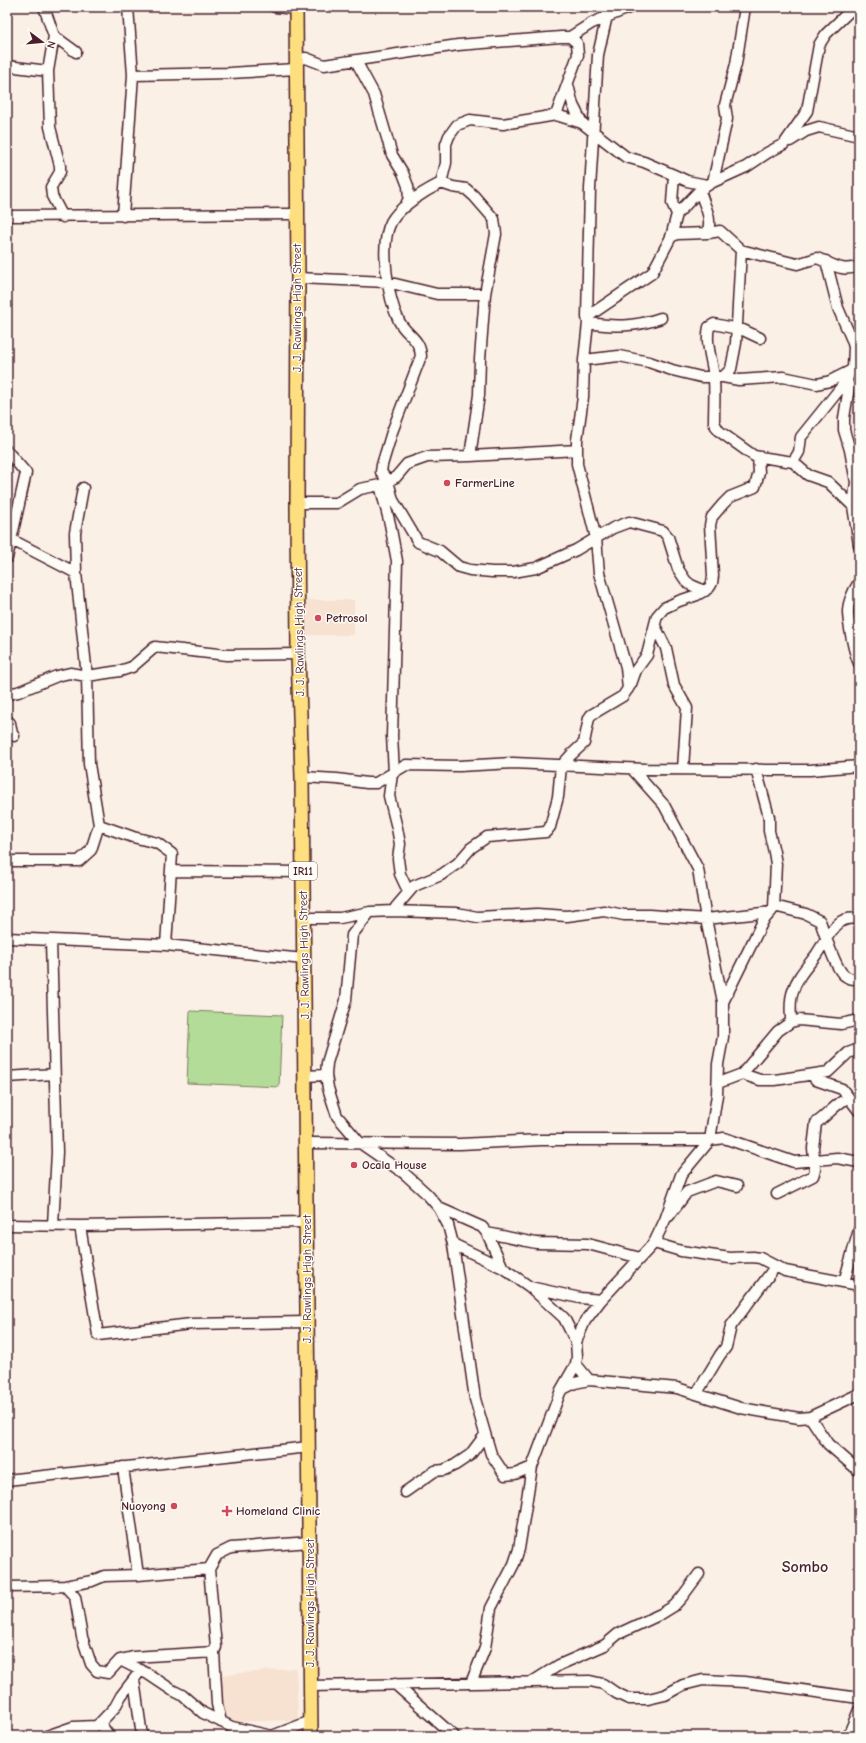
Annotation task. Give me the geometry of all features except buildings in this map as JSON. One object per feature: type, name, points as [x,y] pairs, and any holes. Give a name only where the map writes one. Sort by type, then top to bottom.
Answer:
[{"type":"main road","name":"J. J. Rawlings High Street","points":[[296,8],[298,654],[302,777],[311,1736]]},
{"type":"street","points":[[44,7],[54,36],[48,71],[50,127],[60,166],[60,172],[51,187],[52,196],[63,217]]},
{"type":"street","points":[[123,216],[133,75],[128,7]]},
{"type":"street","points":[[275,7],[296,8]]},
{"type":"street","points":[[609,7],[598,56],[590,189],[588,320],[580,432],[577,440],[577,464],[596,538],[599,573],[626,667],[628,689]]},
{"type":"street","points":[[133,75],[230,73],[296,64],[306,58],[324,65],[458,45],[570,37],[592,23],[631,7]]},
{"type":"street","points":[[708,233],[710,222],[703,202],[706,186],[727,120],[725,105],[736,64],[745,7]]},
{"type":"street","points":[[784,144],[807,111],[819,45],[826,34],[854,7]]},
{"type":"street","points":[[54,36],[76,52]]},
{"type":"street","points":[[556,115],[578,55],[577,43],[570,37]]},
{"type":"street","points":[[356,60],[374,94],[392,155],[403,173],[408,186],[409,198],[404,207],[391,222],[386,240],[385,264],[387,282],[399,322],[421,348],[421,356],[392,432],[381,472],[397,561],[392,736],[393,773],[389,796],[398,828],[400,844],[398,859],[400,874],[408,891]]},
{"type":"street","points":[[7,66],[48,71]]},
{"type":"street","points":[[568,85],[573,105],[582,123]]},
{"type":"street","points":[[441,183],[446,163],[446,144],[449,136],[458,125],[470,120],[503,124],[556,115],[582,123],[626,157],[644,162],[687,181],[706,186]]},
{"type":"street","points":[[588,320],[652,273],[671,237],[677,214],[706,186],[746,167],[767,153],[806,131],[819,127],[859,136]]},
{"type":"street","points":[[674,175],[672,203],[677,214]]},
{"type":"street","points":[[404,207],[427,190],[441,183],[453,187],[466,188],[483,205],[494,219],[496,234],[485,294],[479,394],[470,456]]},
{"type":"street","points":[[7,216],[63,217],[297,214]]},
{"type":"street","points":[[671,237],[677,234],[720,231],[741,250],[797,264],[817,258],[836,267],[850,270],[859,266]]},
{"type":"street","points":[[719,378],[731,369],[736,343],[741,250]]},
{"type":"street","points":[[826,261],[838,308],[854,347],[850,387],[844,418],[844,430],[858,481],[853,506],[859,545]]},
{"type":"street","points":[[298,278],[387,282],[437,294],[485,294]]},
{"type":"street","points":[[588,320],[612,327],[643,324],[662,318]]},
{"type":"street","points":[[760,338],[737,328],[714,324],[710,327],[708,332],[709,349],[719,378],[714,423],[716,428],[729,439],[758,457],[793,462],[808,475],[828,482],[853,506]]},
{"type":"street","points":[[584,360],[619,356],[649,362],[672,370],[701,377],[739,380],[783,377],[817,384],[830,381],[852,370]]},
{"type":"street","points":[[793,462],[799,452],[801,437],[852,370]]},
{"type":"street","points":[[297,503],[336,503],[360,489],[384,483],[396,477],[407,464],[427,457],[577,450]]},
{"type":"street","points":[[7,451],[26,473],[7,558]]},
{"type":"street","points":[[394,911],[408,891],[414,886],[441,875],[458,863],[471,848],[487,837],[546,832],[550,828],[558,797],[562,766],[584,743],[588,720],[591,715],[623,696],[628,689],[636,670],[647,655],[657,616],[664,608],[705,590],[712,583],[713,576],[710,525],[712,517],[730,497],[755,487],[759,472],[758,457]]},
{"type":"street","points":[[839,492],[858,481]]},
{"type":"street","points":[[384,483],[418,542],[440,551],[459,567],[470,570],[492,572],[513,572],[536,568],[576,550],[613,528],[629,522],[663,531],[668,537],[678,569],[686,581],[691,585],[705,590]]},
{"type":"street","points":[[7,861],[79,861],[91,850],[99,825],[89,764],[87,676],[76,573],[75,533],[83,488]]},
{"type":"street","points":[[12,540],[76,573]]},
{"type":"street","points":[[859,582],[854,591],[848,612],[855,652],[859,663]]},
{"type":"street","points":[[688,598],[691,585]]},
{"type":"street","points":[[654,626],[666,648],[672,682],[688,711],[683,769]]},
{"type":"street","points":[[7,694],[18,692],[57,676],[70,673],[87,676],[120,671],[132,667],[155,647],[227,655],[298,654]]},
{"type":"street","points":[[7,720],[10,723],[12,734],[14,736]]},
{"type":"street","points":[[302,777],[376,783],[406,765],[459,766],[513,763],[632,769],[810,770],[859,766]]},
{"type":"street","points":[[471,1683],[485,1648],[491,1608],[514,1564],[519,1549],[532,1467],[561,1390],[576,1364],[576,1342],[585,1321],[601,1300],[654,1243],[665,1220],[675,1188],[681,1175],[710,1140],[718,1083],[718,1064],[723,1037],[723,1002],[706,919],[698,869],[664,805],[632,769]]},
{"type":"street","points":[[723,1002],[763,921],[772,910],[776,864],[769,831],[769,817],[756,769]]},
{"type":"street","points":[[99,825],[132,837],[157,843],[172,854],[166,945]]},
{"type":"street","points":[[172,871],[303,872]]},
{"type":"street","points":[[303,918],[340,918],[370,912],[394,911],[457,913],[477,917],[537,914],[567,916],[604,911],[624,915],[649,915],[706,919],[772,910],[778,907],[806,914],[820,921],[836,966],[844,976],[859,979]]},
{"type":"street","points":[[370,912],[352,935],[346,1000],[328,1063],[326,1076],[328,1088],[337,1116],[360,1143],[405,1174],[427,1194],[439,1208],[448,1225],[453,1244],[475,1399],[491,1454],[505,1474],[515,1474],[532,1467]]},
{"type":"street","points":[[791,1022],[791,1000],[801,972],[808,965],[832,930],[840,922],[851,918],[859,919]]},
{"type":"street","points":[[7,938],[166,945],[304,958]]},
{"type":"street","points":[[51,940],[57,1152],[53,1225]]},
{"type":"street","points":[[718,1083],[742,1074],[778,1031],[791,1022],[799,1020],[841,1024],[859,1020]]},
{"type":"street","points":[[742,1074],[760,1080],[775,1080],[828,1072],[848,1053],[859,1049]]},
{"type":"street","points":[[7,1077],[54,1074]]},
{"type":"street","points":[[812,1075],[816,1080],[842,1089],[859,1111]]},
{"type":"street","points":[[305,1076],[326,1076]]},
{"type":"street","points":[[777,1194],[813,1176],[815,1170],[813,1148],[816,1124],[828,1115],[841,1101],[848,1098]]},
{"type":"street","points":[[306,1143],[460,1144],[541,1140],[710,1140],[724,1138],[794,1162],[813,1159],[838,1158],[859,1162]]},
{"type":"street","points":[[665,1220],[688,1192],[716,1181],[737,1186]]},
{"type":"street","points":[[675,1188],[688,1192]]},
{"type":"street","points":[[439,1208],[476,1223],[482,1227],[487,1233],[503,1268]]},
{"type":"street","points":[[7,1225],[80,1226],[306,1222]]},
{"type":"street","points":[[80,1226],[98,1335],[191,1324],[307,1322]]},
{"type":"street","points":[[844,1282],[859,1230]]},
{"type":"street","points":[[487,1233],[536,1243],[588,1244],[640,1258]]},
{"type":"street","points":[[654,1243],[681,1251],[730,1258],[760,1258],[785,1271],[859,1285]]},
{"type":"street","points":[[453,1244],[503,1268],[530,1287],[564,1318],[576,1342]]},
{"type":"street","points":[[697,1393],[726,1347],[731,1326],[775,1267]]},
{"type":"street","points":[[530,1287],[580,1298],[601,1300]]},
{"type":"street","points":[[576,1364],[589,1380]]},
{"type":"street","points":[[561,1390],[575,1383],[589,1380],[677,1388],[741,1408],[799,1418],[810,1417],[859,1394]]},
{"type":"street","points":[[810,1417],[828,1444],[859,1471]]},
{"type":"street","points":[[404,1492],[435,1471],[444,1470],[455,1465],[470,1455],[485,1435]]},
{"type":"street","points":[[7,1480],[309,1447]]},
{"type":"street","points":[[123,1467],[138,1575]]},
{"type":"street","points":[[222,1722],[217,1704],[214,1652],[216,1647],[209,1569],[217,1554],[231,1548],[310,1542]]},
{"type":"street","points":[[7,1587],[65,1586],[104,1576],[138,1575],[209,1569]]},
{"type":"street","points":[[532,1682],[559,1665],[605,1644],[618,1634],[661,1614],[674,1606],[699,1574]]},
{"type":"street","points":[[65,1586],[74,1598],[82,1638],[91,1664],[97,1671],[108,1673],[120,1660],[133,1657],[214,1652]]},
{"type":"street","points":[[120,1660],[141,1670],[182,1695],[203,1713],[232,1727],[272,1736],[311,1721]]},
{"type":"street","points":[[46,1736],[73,1727],[96,1726],[115,1707],[121,1696],[141,1670]]},
{"type":"street","points":[[134,1680],[142,1736]]},
{"type":"street","points":[[310,1686],[590,1681],[604,1684],[616,1694],[629,1699],[648,1699],[665,1695],[683,1685],[704,1680],[745,1682],[859,1698]]},
{"type":"street","points":[[395,1684],[454,1736]]},
{"type":"street","points":[[848,1736],[859,1710]]},
{"type":"street","points":[[100,1723],[109,1736]]},
{"type":"shaded area","points":[[303,600],[354,600],[354,635],[302,635]]},
{"type":"shaded area","points":[[296,1668],[298,1720],[223,1722],[222,1675]]},
{"type":"green space","points":[[190,1011],[282,1015],[279,1087],[187,1083]]},
{"type":"place","name":"FarmerLine","points":[[447,483]]},
{"type":"place","name":"Petrosol","points":[[318,618]]},
{"type":"place","name":"Ocala House","points":[[354,1165]]},
{"type":"place","name":"Nuoyong","points":[[174,1506]]},
{"type":"place","name":"Homeland Clinic","points":[[227,1511]]},
{"type":"district","name":"Sombo","points":[[805,1567]]}]
